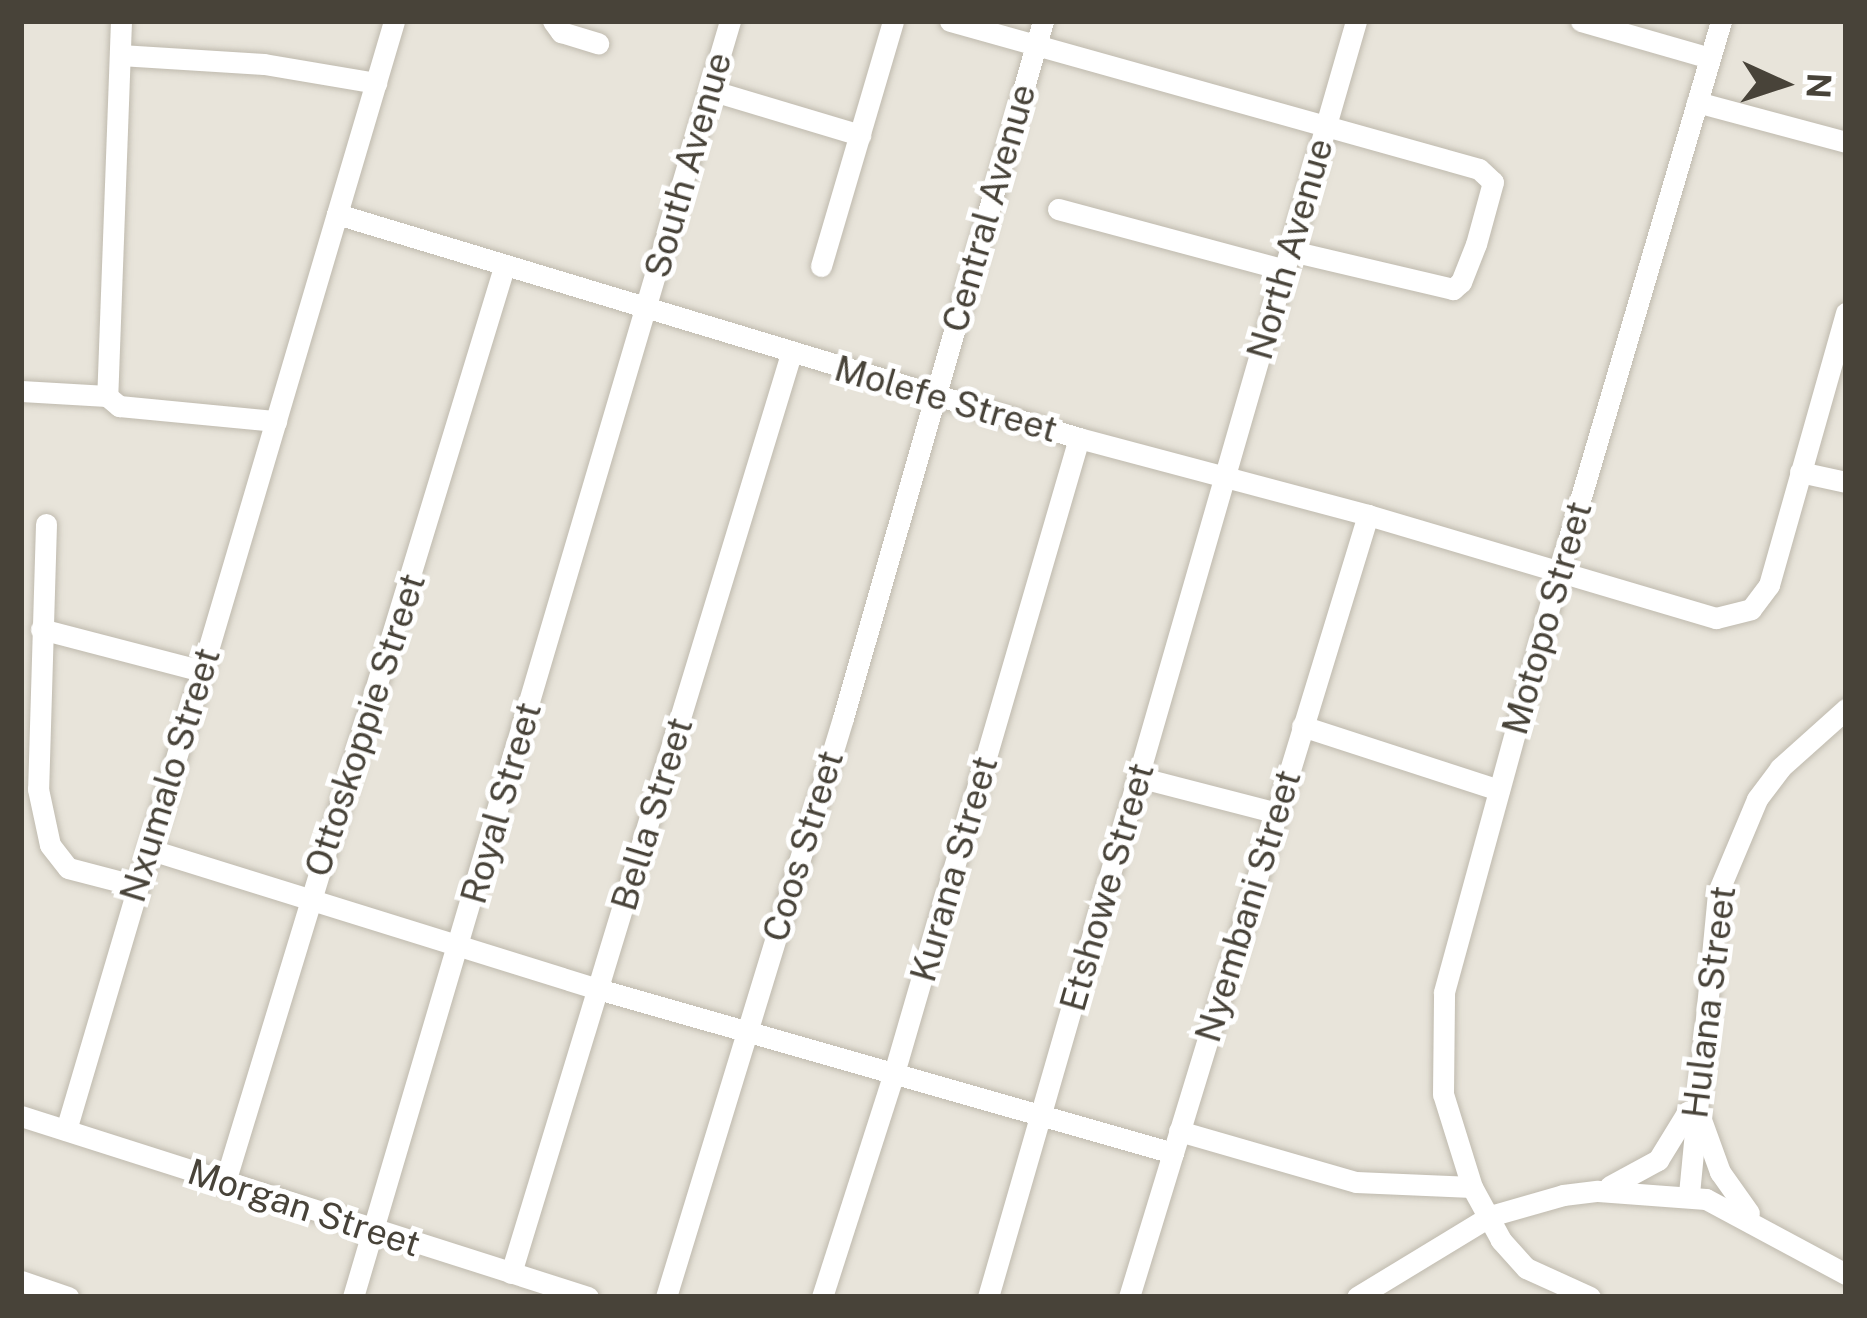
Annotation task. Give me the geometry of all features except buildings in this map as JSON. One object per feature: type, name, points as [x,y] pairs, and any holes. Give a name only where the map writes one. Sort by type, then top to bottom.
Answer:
[{"type":"street","points":[[107,395],[122,21]]},
{"type":"street","name":"Nxumalo Street","points":[[66,1130],[394,21]]},
{"type":"street","points":[[553,21],[561,32],[598,43]]},
{"type":"street","name":"South Avenue","points":[[645,309],[730,21]]},
{"type":"street","points":[[821,266],[893,21]]},
{"type":"street","points":[[950,21],[1479,169],[1491,176],[1493,189],[1461,282],[1453,289],[1288,260],[1058,209]]},
{"type":"street","name":"Central Avenue","points":[[935,395],[1043,21]]},
{"type":"street","name":"North Avenue","points":[[1223,476],[1356,21]]},
{"type":"street","points":[[1581,21],[1710,58]]},
{"type":"street","name":"Motopo Street","points":[[1591,1297],[1526,1268],[1501,1240],[1472,1187],[1446,1116],[1440,1032],[1447,980],[1558,574],[1721,21]]},
{"type":"street","points":[[120,55],[263,64],[376,83]]},
{"type":"street","points":[[710,90],[860,135]]},
{"type":"street","points":[[1697,102],[1846,142]]},
{"type":"street","name":"Molefe Street","points":[[338,214],[791,354],[1716,618],[1739,616],[1768,585],[1800,472]]},
{"type":"street","name":"Ottoskoppie Street","points":[[225,1182],[504,267]]},
{"type":"street","name":"Royal Street","points":[[353,1297],[645,309]]},
{"type":"street","points":[[1846,313],[1842,344],[1800,472],[1846,482]]},
{"type":"street","name":"Bella Street","points":[[512,1273],[791,354]]},
{"type":"street","points":[[21,391],[107,395],[119,406],[276,421]]},
{"type":"street","name":"Coos Street","points":[[666,1297],[935,395]]},
{"type":"street","name":"Kurana Street","points":[[822,1297],[894,1073],[1079,438]]},
{"type":"street","name":"Etshowe Street","points":[[988,1297],[1223,476]]},
{"type":"street","name":"Nyembani Street","points":[[1129,1297],[1368,515]]},
{"type":"street","points":[[46,524],[38,789],[50,845],[68,868],[137,886]]},
{"type":"street","points":[[41,628],[202,671]]},
{"type":"street","name":"Hulana Street","points":[[1689,1194],[1713,930],[1729,860],[1757,799],[1780,768],[1846,709]]},
{"type":"street","points":[[1302,726],[1499,790]]},
{"type":"street","points":[[1138,777],[1277,813]]},
{"type":"street","points":[[148,849],[309,903],[1041,1118],[1356,1181],[1472,1187]]},
{"type":"street","points":[[1598,1191],[1658,1160],[1695,1099]]},
{"type":"street","points":[[1695,1099],[1720,1172],[1760,1226]]},
{"type":"street","name":"Morgan Street","points":[[21,1117],[588,1297]]},
{"type":"street","points":[[1357,1297],[1490,1216],[1563,1195],[1598,1191],[1689,1194],[1760,1226],[1846,1274]]},
{"type":"street","points":[[21,1281],[68,1297]]},
{"type":"shaded area","points":[[21,21],[1846,21],[1846,1297],[21,1297]]}]
